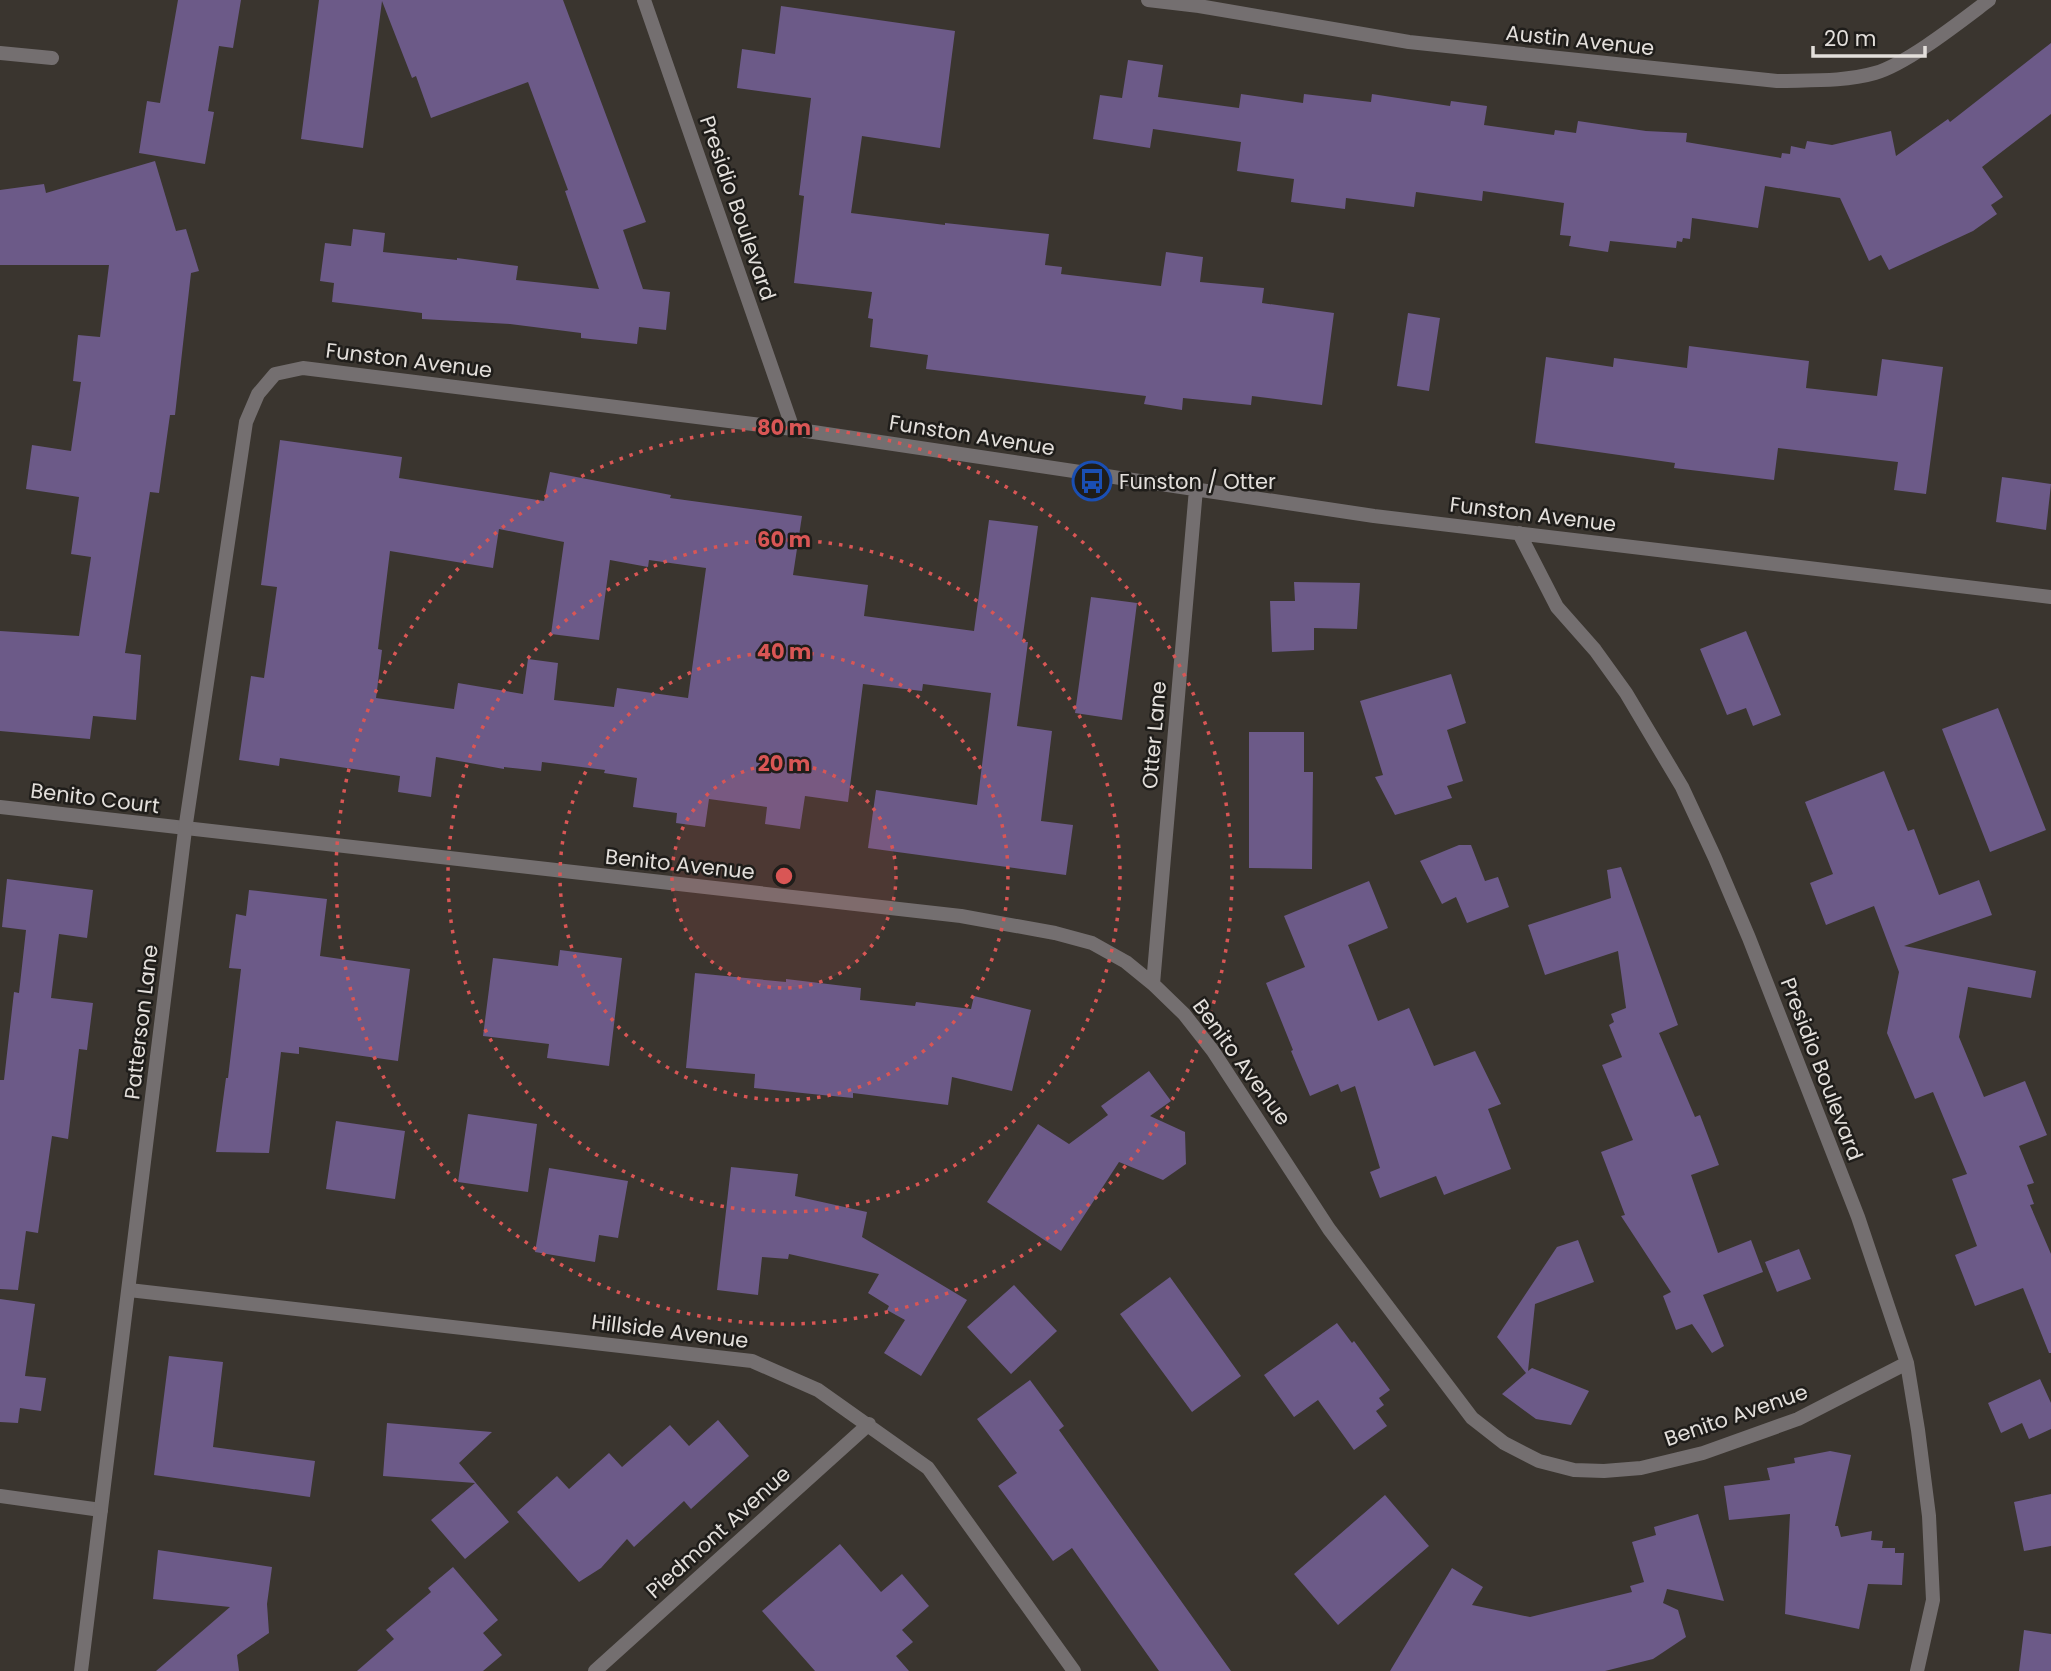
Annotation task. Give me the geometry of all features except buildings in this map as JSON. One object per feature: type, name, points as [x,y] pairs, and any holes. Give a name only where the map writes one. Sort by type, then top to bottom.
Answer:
[{"type":"street","name":"Presidio Boulevard","points":[[644,0],[793,429]]},
{"type":"street","name":"Austin Avenue","points":[[1148,0],[1409,41],[1777,81],[1828,79],[1875,73],[1917,51],[1989,0]]},
{"type":"street","points":[[0,53],[52,58]]},
{"type":"street","name":"Funston Avenue","points":[[266,384],[275,374],[303,368],[793,429],[1374,516],[2051,597]]},
{"type":"street","name":"Patterson Lane","points":[[81,1671],[185,830],[246,422],[250,408],[266,384]]},
{"type":"street","name":"Otter Lane","points":[[1153,984],[1196,489]]},
{"type":"street","name":"Presidio Boulevard","points":[[1519,533],[1557,607],[1595,650],[1656,740],[1682,787],[1749,938],[1858,1217],[1907,1363],[1929,1516],[1933,1600],[1917,1671]]},
{"type":"street","name":"Benito Court","points":[[0,807],[185,830]]},
{"type":"street","name":"Benito Avenue","points":[[185,830],[961,916],[1055,933],[1092,943],[1126,962],[1184,1014],[1213,1051],[1329,1229],[1472,1418],[1504,1443],[1539,1461],[1574,1470],[1604,1471],[1641,1468],[1703,1453],[1798,1419],[1907,1363]]},
{"type":"street","name":"Hillside Avenue","points":[[129,1290],[752,1361],[818,1390],[928,1468],[1074,1671]]},
{"type":"street","name":"Piedmont Avenue","points":[[595,1671],[869,1424]]},
{"type":"street","points":[[0,1496],[101,1510]]},
{"type":"place","name":"Funston / Otter","points":[[1092,481]]}]
